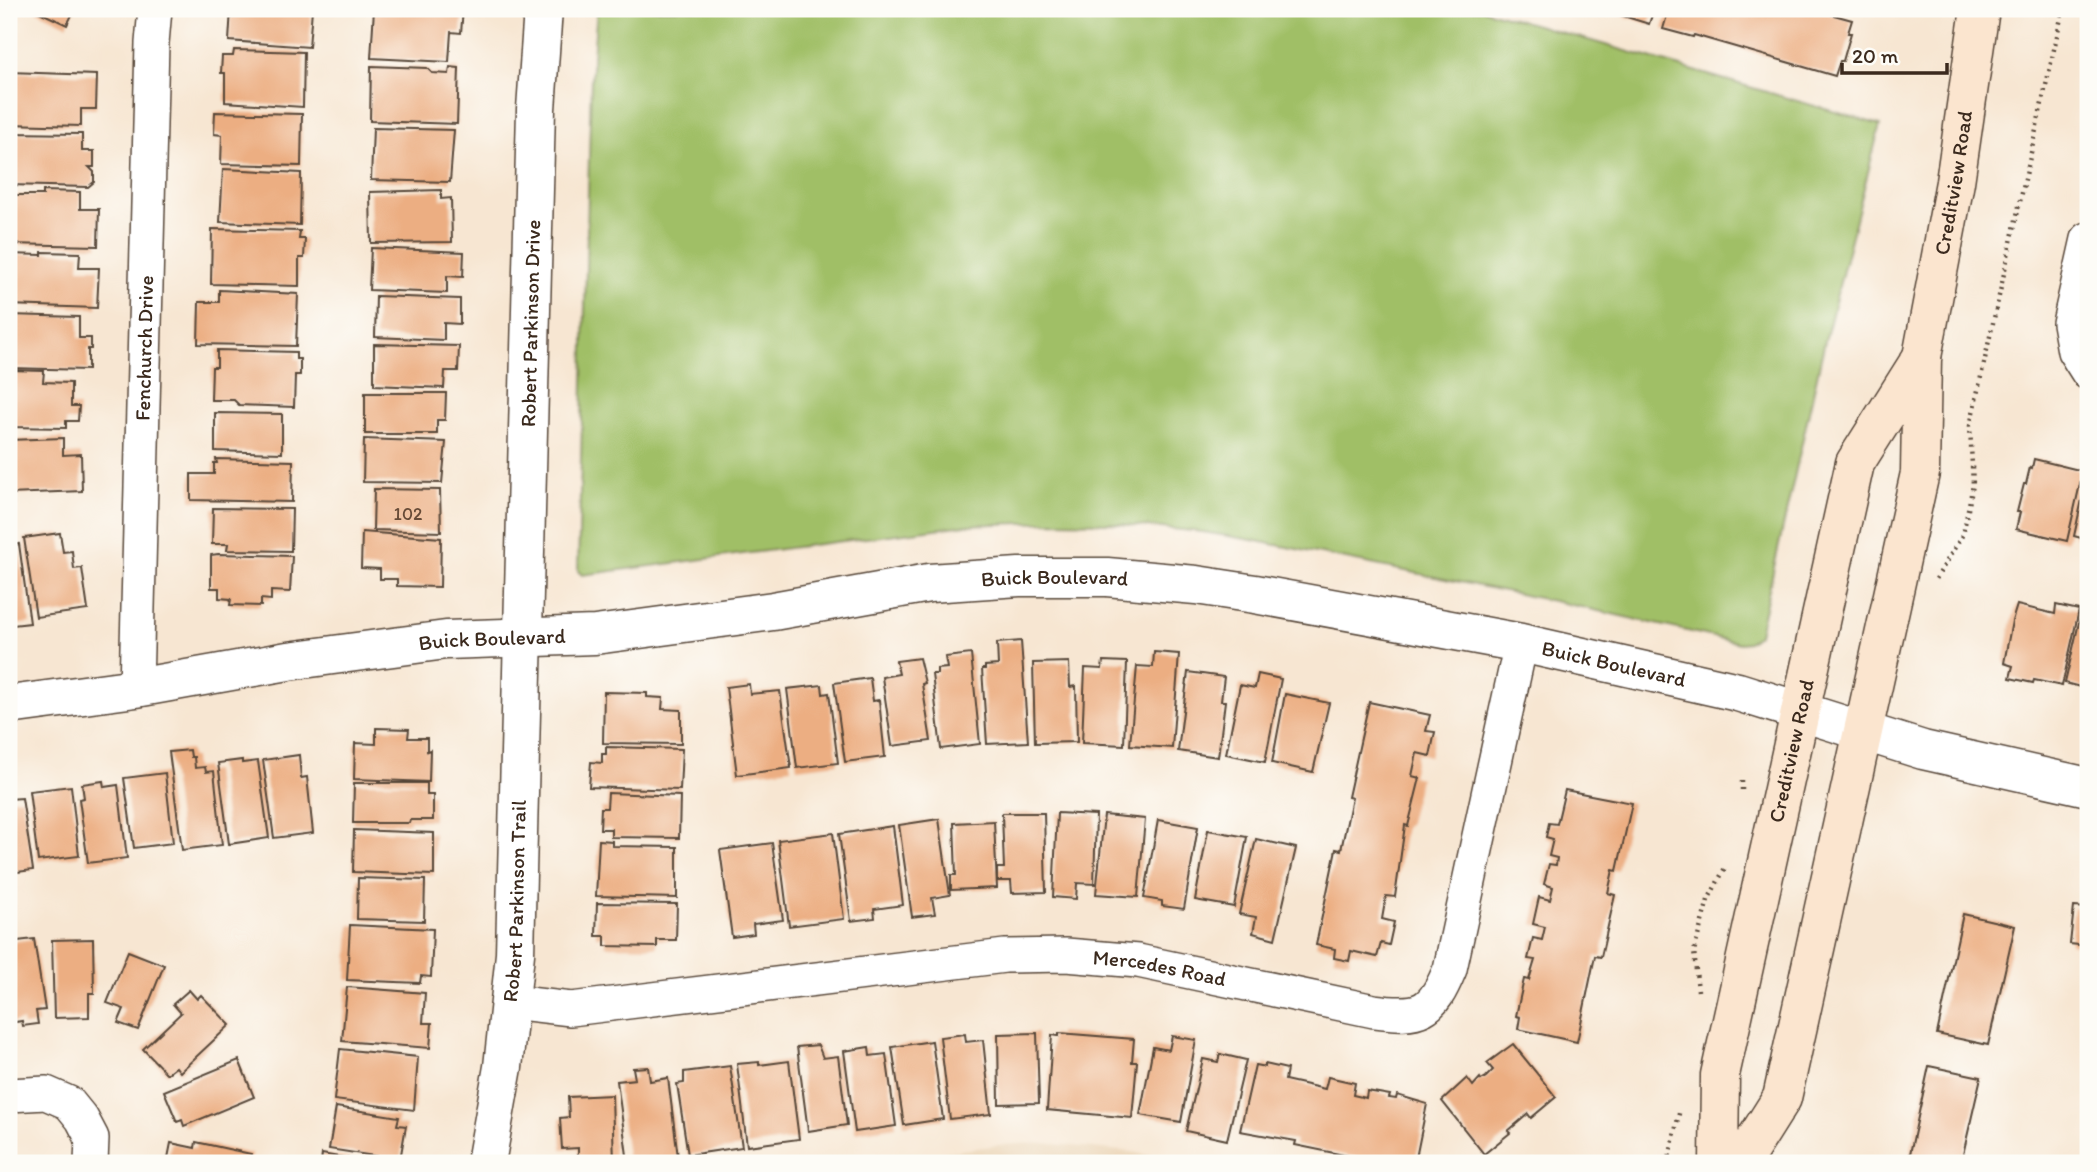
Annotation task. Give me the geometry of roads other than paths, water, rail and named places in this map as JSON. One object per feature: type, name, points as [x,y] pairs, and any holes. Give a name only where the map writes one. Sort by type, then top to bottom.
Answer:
[{"type":"main road","name":"Creditview Road","points":[[1741,1163],[1782,1098],[1920,473],[1922,357],[1955,182],[1980,9]]},
{"type":"main road","name":"Creditview Road","points":[[1719,1163],[1720,1075],[1855,463],[1922,357]]},
{"type":"street","name":"Fenchurch Drive","points":[[136,688],[155,9]]},
{"type":"street","name":"Robert Parkinson Drive","points":[[523,638],[536,109],[543,9]]},
{"type":"street","points":[[2088,239],[2068,323],[2074,351],[2088,373]]},
{"type":"street","name":"Buick Boulevard","points":[[9,705],[446,640],[595,635],[773,611],[929,583],[1007,577],[1107,577],[1196,585],[1521,643],[1738,692],[1923,750],[2088,787]]},
{"type":"street","name":"Robert Parkinson Trail","points":[[486,1163],[503,1068],[515,954],[523,638]]},
{"type":"street","name":"Mercedes Road","points":[[511,1002],[571,1010],[1005,956],[1066,955],[1138,961],[1374,1012],[1399,1014],[1419,1011],[1438,997],[1450,969],[1521,643]]},
{"type":"street","points":[[9,1095],[46,1093],[69,1103],[92,1138],[91,1163]]}]
